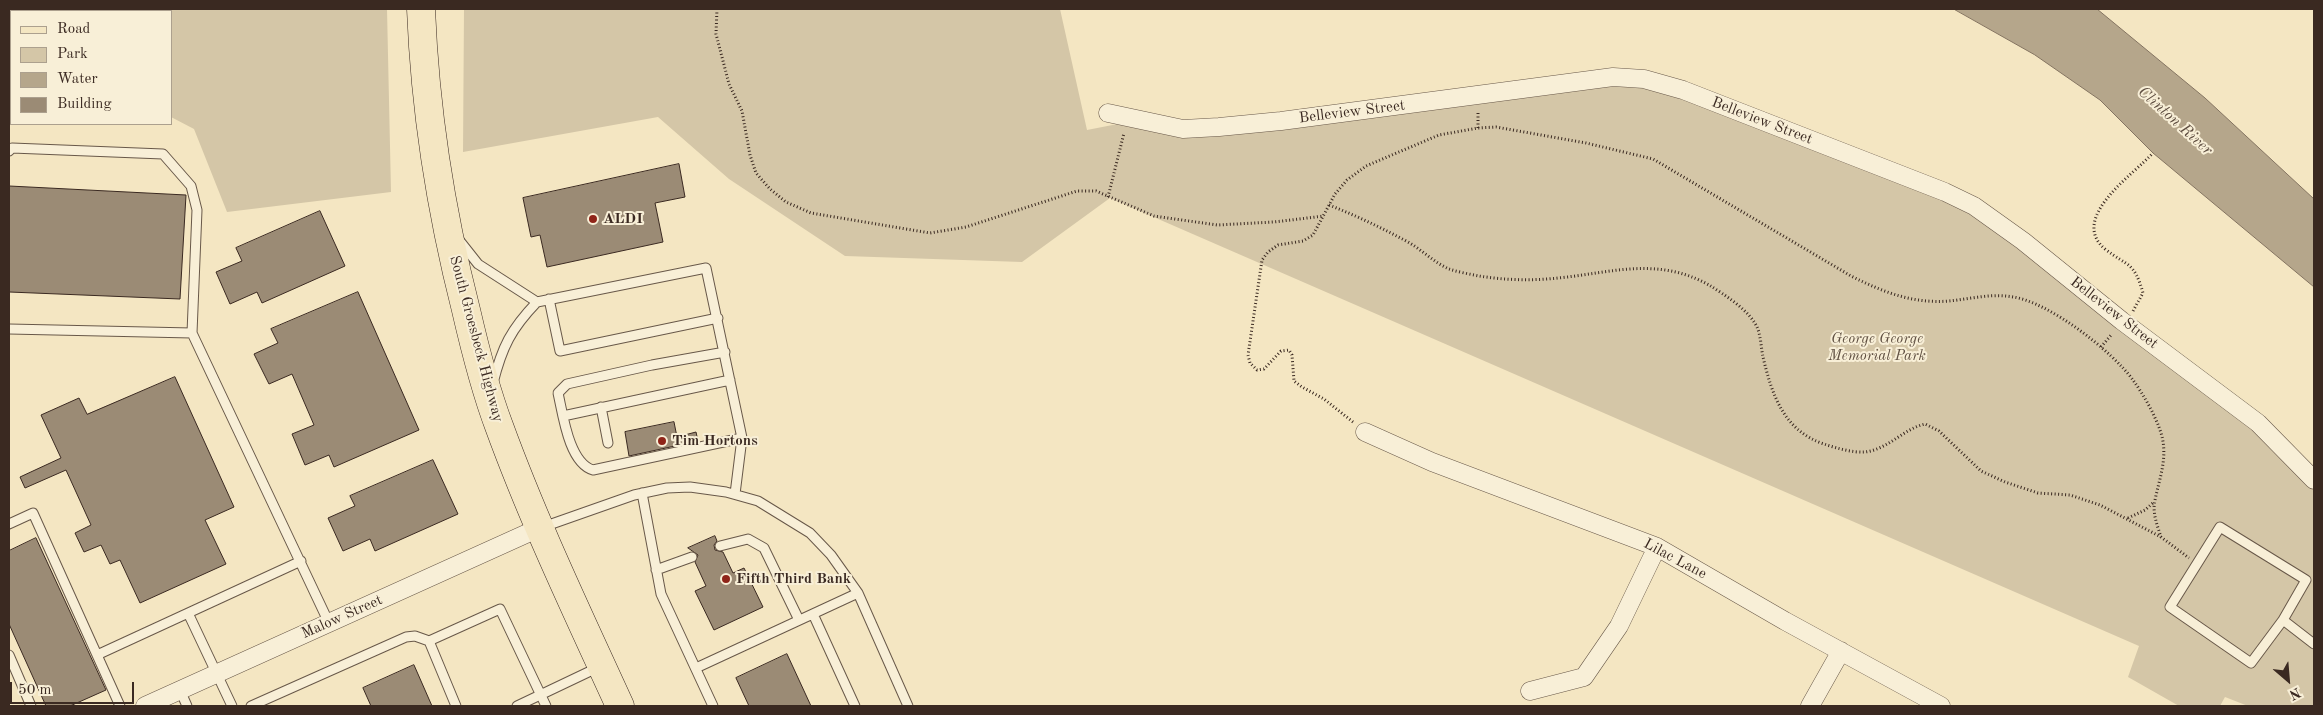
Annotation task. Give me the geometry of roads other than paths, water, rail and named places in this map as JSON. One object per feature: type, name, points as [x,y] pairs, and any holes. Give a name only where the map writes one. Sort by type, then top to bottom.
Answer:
[{"type":"main road","name":"South Groesbeck Highway","points":[[421,9],[429,112],[447,226],[465,309],[489,396],[498,425],[539,528],[620,706]]},
{"type":"street","name":"Belleview Street","points":[[1108,113],[1184,130],[1301,119],[1613,77],[1644,79],[1683,90],[1945,192],[1967,203],[2023,241],[2122,322],[2258,423],[2314,480]]},
{"type":"street","name":"Lilac Lane","points":[[1365,432],[1432,462],[1657,547],[1942,706]]},
{"type":"street","name":"Malow Street","points":[[145,706],[184,698],[216,674],[539,528]]},
{"type":"street","points":[[1530,691],[1584,677],[1619,626],[1657,547]]},
{"type":"street","points":[[1810,706],[1841,651]]},
{"type":"lane","points":[[9,151],[12,148],[163,154],[191,186],[198,210],[192,333],[329,623]]},
{"type":"lane","points":[[447,226],[478,264],[537,302]]},
{"type":"lane","points":[[489,396],[499,358],[517,323],[537,302],[706,268],[742,438],[735,494]]},
{"type":"lane","points":[[548,299],[560,351],[718,318]]},
{"type":"lane","points":[[9,329],[192,333]]},
{"type":"lane","points":[[725,352],[652,365],[567,384],[558,393],[563,416],[578,459],[585,468],[593,470],[742,438]]},
{"type":"lane","points":[[563,416],[730,380]]},
{"type":"lane","points":[[601,407],[608,443]]},
{"type":"lane","points":[[539,528],[600,506],[642,493],[667,488],[690,487],[735,494],[758,501],[810,533],[831,555],[858,593],[908,706]]},
{"type":"lane","points":[[642,493],[661,594],[714,706]]},
{"type":"lane","points":[[9,524],[33,513],[120,706]]},
{"type":"lane","points":[[2220,527],[2306,580],[2283,620],[2251,663],[2170,607],[2220,527]]},
{"type":"lane","points":[[720,546],[748,539],[764,548],[799,620]]},
{"type":"lane","points":[[656,570],[692,557]]},
{"type":"lane","points":[[97,654],[301,561]]},
{"type":"lane","points":[[696,668],[858,593]]},
{"type":"lane","points":[[251,706],[406,636],[415,636],[429,641],[500,609],[546,706]]},
{"type":"lane","points":[[188,613],[232,706]]},
{"type":"lane","points":[[813,614],[854,706]]},
{"type":"lane","points":[[2283,620],[2314,644]]},
{"type":"lane","points":[[429,641],[456,706]]},
{"type":"lane","points":[[9,655],[32,706]]},
{"type":"lane","points":[[517,706],[602,666]]},
{"type":"water","name":"Clinton River","points":[[1954,9],[2097,9],[2205,98],[2314,199],[2314,287],[2153,153],[2100,100],[2035,55]]},
{"type":"place","name":"ALDI","points":[[593,219]]},
{"type":"place","name":"Tim Hortons","points":[[662,441]]},
{"type":"place","name":"Fifth Third Bank","points":[[726,579]]},
{"type":"park label","name":"George George Memorial Park","points":[[1877,348]]}]
